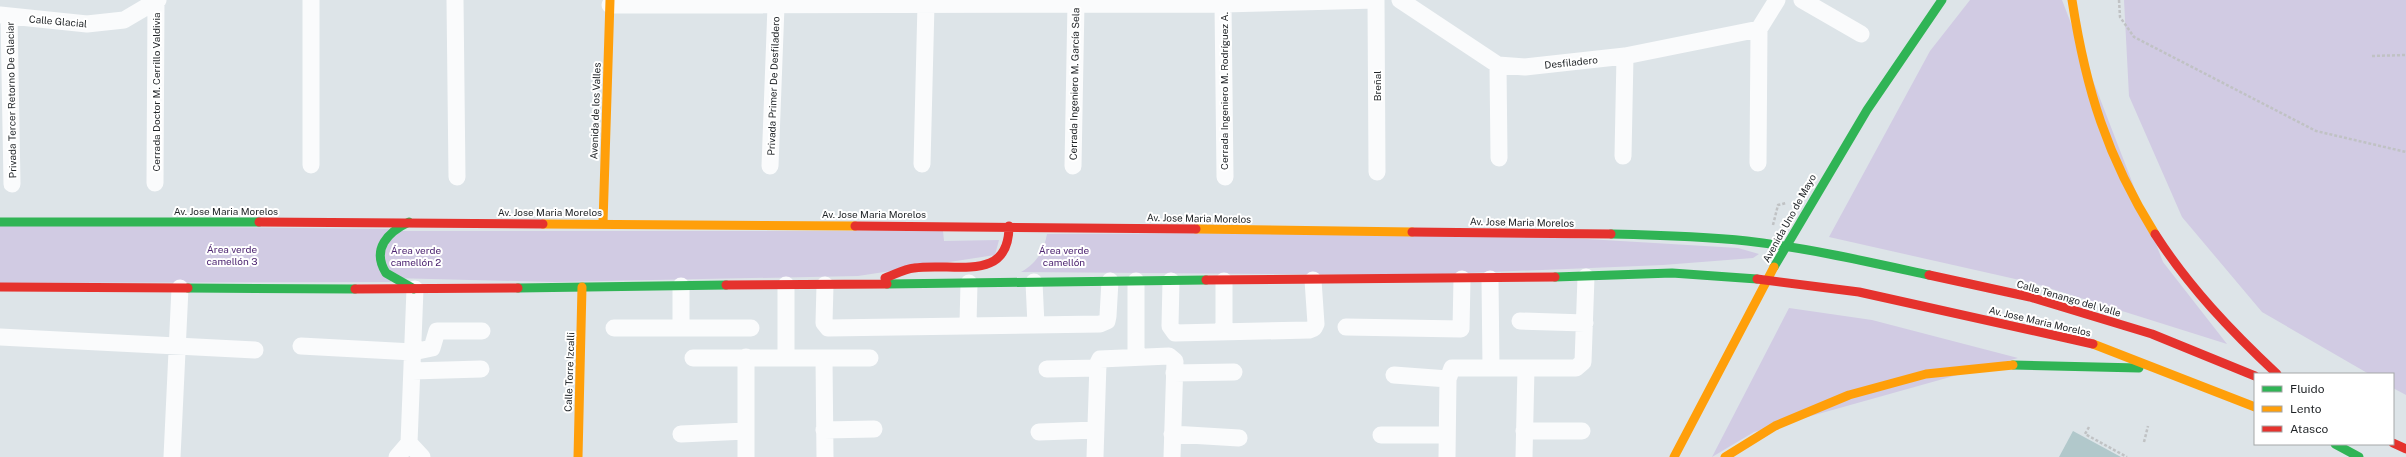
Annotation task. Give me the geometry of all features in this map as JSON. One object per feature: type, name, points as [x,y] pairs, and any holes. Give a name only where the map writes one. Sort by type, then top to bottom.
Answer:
[{"type":"main road","name":"Avenida Uno de Mayo","points":[[1674,457],[1811,199],[1896,62],[1942,0]]},
{"type":"main road","points":[[2072,0],[2079,52],[2094,108],[2104,135],[2133,198],[2154,233],[2198,294],[2245,346],[2276,373]]},
{"type":"main road","name":"Avenida de los Valles","points":[[603,223],[610,3]]},
{"type":"main road","name":"Av. Jose Maria Morelos","points":[[0,222],[409,222],[1009,226],[1676,235],[1748,241],[1871,262]]},
{"type":"main road","points":[[409,222],[389,233],[382,245],[380,255],[381,266],[390,277],[416,289]]},
{"type":"main road","points":[[867,284],[913,268],[990,265],[1003,255],[1009,242],[1009,226]]},
{"type":"main road","name":"Calle Tenango del Valle","points":[[1871,262],[2030,297],[2152,334],[2254,376]]},
{"type":"main road","name":"Av. Jose Maria Morelos","points":[[1586,277],[1672,273],[1736,276],[1859,292],[2088,342],[2254,407]]},
{"type":"main road","points":[[0,287],[416,289],[1586,277]]},
{"type":"main road","name":"Calle Torre Izcalli","points":[[578,457],[582,287]]},
{"type":"main road","points":[[1725,457],[1775,426],[1849,395],[1926,374],[2006,365],[2156,368]]},
{"type":"main road","points":[[2394,443],[2406,449]]},
{"type":"main road","points":[[2337,445],[2358,457]]},
{"type":"street","points":[[311,0],[312,165]]},
{"type":"street","points":[[455,0],[457,177]]},
{"type":"street","points":[[610,3],[776,6],[1076,3],[1223,4],[1376,0]]},
{"type":"street","name":"Breñal","points":[[1376,0],[1377,172]]},
{"type":"street","name":"Desfiladero","points":[[1400,0],[1498,65],[1525,67],[1625,56],[1759,29]]},
{"type":"street","points":[[1802,0],[1861,34]]},
{"type":"street","name":"Calle Glacial","points":[[5,15],[87,24],[124,20],[157,1]]},
{"type":"street","name":"Cerrada Doctor M. Cerrillo Valdivia","points":[[155,183],[157,1]]},
{"type":"street","points":[[1758,163],[1759,29],[1774,1]]},
{"type":"street","name":"Cerrada Ingeniero M. García Sela","points":[[1073,166],[1076,3]]},
{"type":"street","points":[[922,164],[926,4]]},
{"type":"street","name":"Cerrada Ingeniero M. Rodríguez A.","points":[[1223,4],[1225,177]]},
{"type":"street","name":"Privada Primer De Desfiladero","points":[[770,166],[776,6]]},
{"type":"street","name":"Privada Tercer Retorno De Glaciar","points":[[5,15],[12,184]]},
{"type":"street","points":[[1623,156],[1625,56]]},
{"type":"street","points":[[1498,65],[1499,158]]},
{"type":"street","points":[[1447,457],[1449,372],[1455,366],[1576,368],[1581,365],[1586,277]]},
{"type":"street","points":[[1346,327],[1461,329],[1462,279]]},
{"type":"street","points":[[1490,279],[1491,367]]},
{"type":"street","points":[[1171,281],[1171,330],[1175,333],[1309,330],[1314,328],[1313,280]]},
{"type":"street","points":[[825,285],[824,323],[828,328],[968,324],[1100,324],[1107,321],[1110,281]]},
{"type":"street","points":[[1136,281],[1136,357]]},
{"type":"street","points":[[1224,281],[1224,332]]},
{"type":"street","points":[[1034,282],[1036,324]]},
{"type":"street","points":[[968,324],[969,283]]},
{"type":"street","points":[[786,285],[786,358]]},
{"type":"street","points":[[681,286],[681,328]]},
{"type":"street","points":[[172,457],[180,288]]},
{"type":"street","points":[[397,457],[409,442],[416,289]]},
{"type":"street","points":[[1520,321],[1584,323]]},
{"type":"street","points":[[614,328],[751,328]]},
{"type":"street","points":[[301,346],[413,352],[432,348],[437,331],[482,330]]},
{"type":"street","points":[[0,336],[254,350]]},
{"type":"street","points":[[746,357],[746,457]]},
{"type":"street","points":[[1095,457],[1098,368],[1100,360],[1136,357],[1172,358],[1175,361],[1172,457]]},
{"type":"street","points":[[694,358],[870,358]]},
{"type":"street","points":[[824,358],[824,457]]},
{"type":"street","points":[[1047,369],[1098,368]]},
{"type":"street","points":[[1524,457],[1526,368]]},
{"type":"street","points":[[412,371],[480,369]]},
{"type":"street","points":[[1174,372],[1234,372]]},
{"type":"street","points":[[1394,375],[1448,379]]},
{"type":"street","points":[[824,430],[874,429]]},
{"type":"street","points":[[1039,432],[1096,430]]},
{"type":"street","points":[[681,434],[746,431]]},
{"type":"street","points":[[1524,431],[1582,431]]},
{"type":"street","points":[[1172,434],[1239,438]]},
{"type":"street","points":[[1380,435],[1447,435]]},
{"type":"street","points":[[409,442],[422,457]]},
{"type":"path","points":[[2119,0],[2120,17],[2134,37],[2316,131],[2406,152]]},
{"type":"path","points":[[2372,56],[2406,55]]},
{"type":"path","points":[[1771,231],[1778,205],[1811,199]]},
{"type":"path","points":[[2144,442],[2148,426]]},
{"type":"path","points":[[2088,427],[2085,434],[2127,457]]},
{"type":"green space","points":[[1970,0],[2062,0],[2163,262],[2227,344],[2033,283],[1829,237],[1930,51]]},
{"type":"green space","points":[[2124,0],[2406,0],[2406,395],[2394,389],[2394,373],[2367,373],[2262,312],[2182,217],[2129,96]]},
{"type":"green space","name":"Área verde camellón 3","points":[[0,225],[391,229],[391,282],[0,283]]},
{"type":"green space","name":"Área verde camellón 2","points":[[394,231],[943,231],[944,241],[999,240],[995,255],[858,276],[555,282],[392,278],[386,240]]},
{"type":"green space","name":"Área verde camellón","points":[[1467,232],[1738,248],[1759,254],[1753,258],[1663,265],[1417,275],[1021,272],[1035,261],[1044,246],[1047,234]]},
{"type":"green space","points":[[1789,308],[1872,320],[2018,358],[1754,432],[1712,457]]},
{"type":"building","points":[[2073,431],[2121,457],[2059,457]]},
{"type":"traffic: fast","points":[[1774,267],[1867,110],[1942,0]]},
{"type":"traffic: fast","points":[[0,222],[259,222]]},
{"type":"traffic: fast","points":[[409,222],[401,226],[389,236],[384,242],[380,256],[386,273],[414,289]]},
{"type":"traffic: fast","points":[[1611,234],[1730,239],[1770,244],[1793,247],[1929,275]]},
{"type":"traffic: fast","points":[[1555,277],[1672,273],[1757,279]]},
{"type":"traffic: fast","points":[[887,284],[1206,280]]},
{"type":"traffic: fast","points":[[518,288],[726,285]]},
{"type":"traffic: fast","points":[[188,288],[355,289]]},
{"type":"traffic: fast","points":[[2013,365],[2139,368]]},
{"type":"traffic: fast","points":[[2337,445],[2359,457]]},
{"type":"traffic: slow","points":[[603,223],[610,0]]},
{"type":"traffic: slow","points":[[2072,0],[2084,64],[2101,122],[2111,150],[2124,178],[2138,206],[2155,234]]},
{"type":"traffic: slow","points":[[543,224],[855,226]]},
{"type":"traffic: slow","points":[[1196,229],[1412,232]]},
{"type":"traffic: slow","points":[[1674,457],[1774,267]]},
{"type":"traffic: slow","points":[[578,457],[582,287]]},
{"type":"traffic: slow","points":[[2093,344],[2254,407]]},
{"type":"traffic: slow","points":[[1725,457],[1775,426],[1849,395],[1926,374],[2013,365]]},
{"type":"traffic: jam","points":[[259,222],[543,224]]},
{"type":"traffic: jam","points":[[855,226],[1196,229]]},
{"type":"traffic: jam","points":[[885,278],[914,268],[962,267],[989,263],[1000,256],[1007,244],[1009,226]]},
{"type":"traffic: jam","points":[[1412,232],[1611,234]]},
{"type":"traffic: jam","points":[[2155,234],[2196,290],[2227,325],[2276,373]]},
{"type":"traffic: jam","points":[[1929,275],[2030,297],[2152,334],[2254,376]]},
{"type":"traffic: jam","points":[[1206,280],[1555,277]]},
{"type":"traffic: jam","points":[[1757,279],[1859,292],[2093,344]]},
{"type":"traffic: jam","points":[[726,285],[887,284]]},
{"type":"traffic: jam","points":[[0,287],[188,288]]},
{"type":"traffic: jam","points":[[355,289],[518,288]]},
{"type":"traffic: jam","points":[[2394,443],[2406,449]]}]
